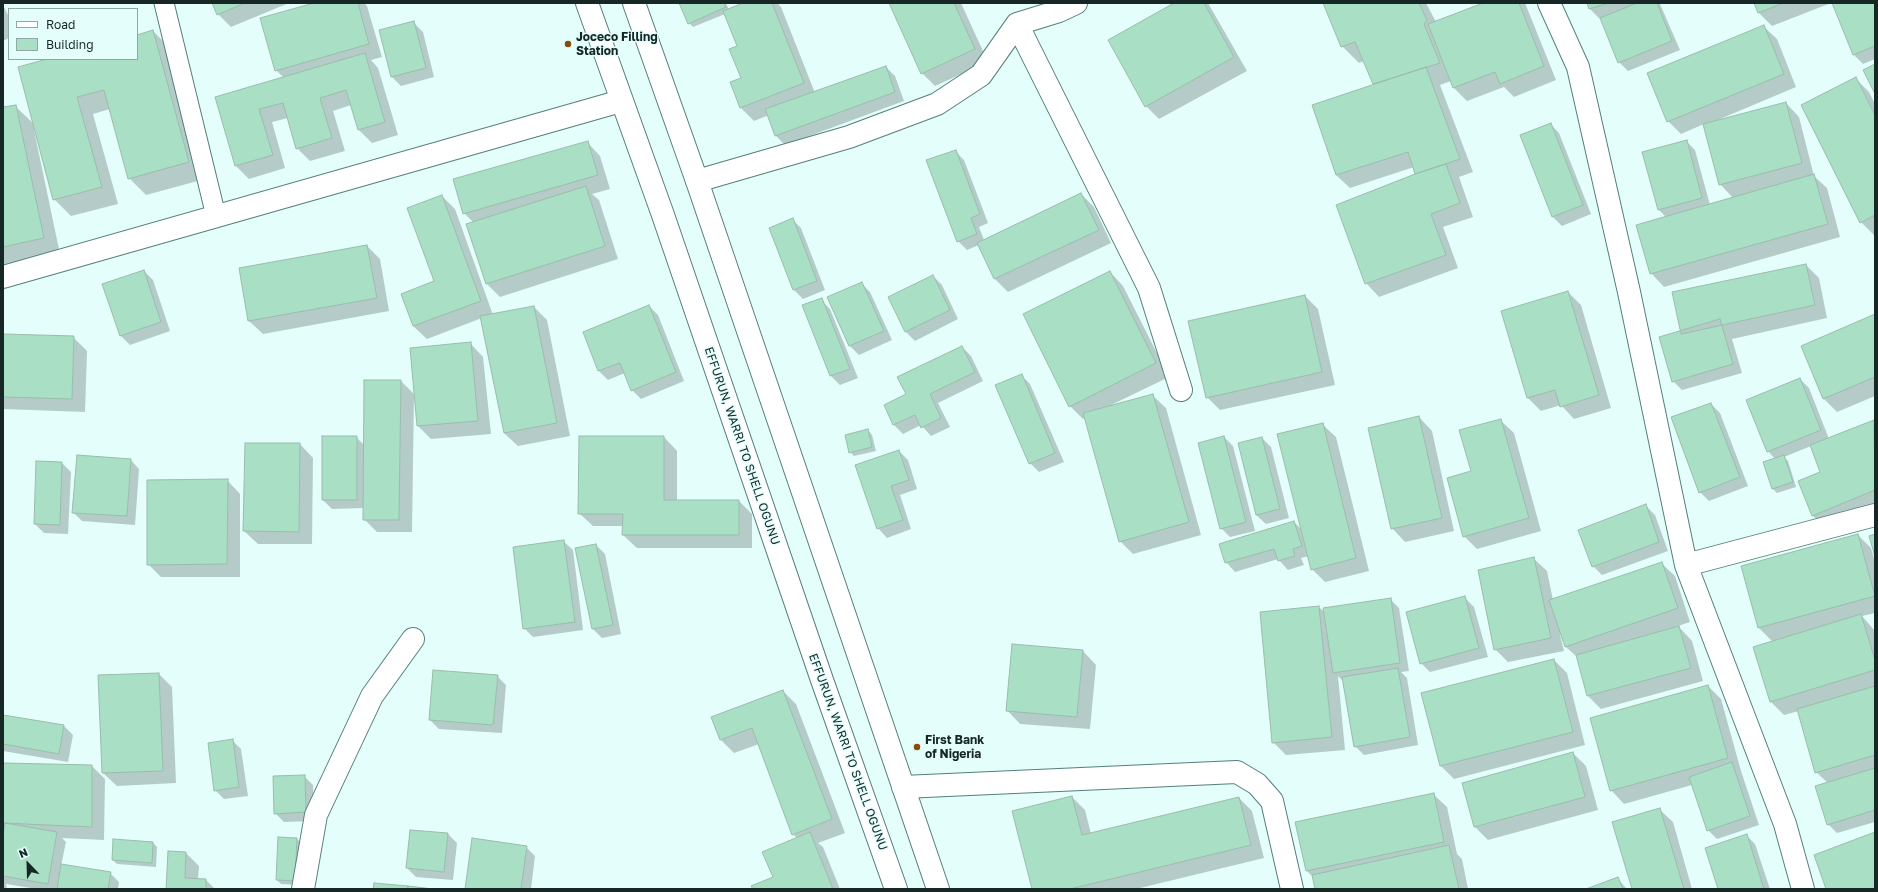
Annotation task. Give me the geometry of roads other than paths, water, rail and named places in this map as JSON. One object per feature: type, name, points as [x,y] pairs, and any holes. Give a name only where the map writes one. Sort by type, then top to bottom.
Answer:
[{"type":"street","name":"EFFURUN, WARRI TO SHELL OGUNU","points":[[587,3],[663,215],[819,672],[896,889]]},
{"type":"street","points":[[634,3],[697,181],[938,889]]},
{"type":"street","points":[[697,181],[849,137],[937,104],[981,75],[1017,24],[1059,11],[1076,3]]},
{"type":"street","points":[[1548,3],[1578,67],[1629,292],[1686,565],[1786,824],[1803,889]]},
{"type":"street","points":[[1017,24],[1149,288],[1181,390]]},
{"type":"street","points":[[3,277],[621,101]]},
{"type":"street","points":[[1686,565],[1875,515]]},
{"type":"street","points":[[303,889],[316,815],[372,696],[413,639]]},
{"type":"street","points":[[903,787],[1236,772],[1257,784],[1272,801],[1292,889]]},
{"type":"lane","points":[[164,3],[216,216]]},
{"type":"place","name":"Joceco Filling Station","points":[[568,44]]},
{"type":"place","name":"First Bank of Nigeria","points":[[917,747]]}]
